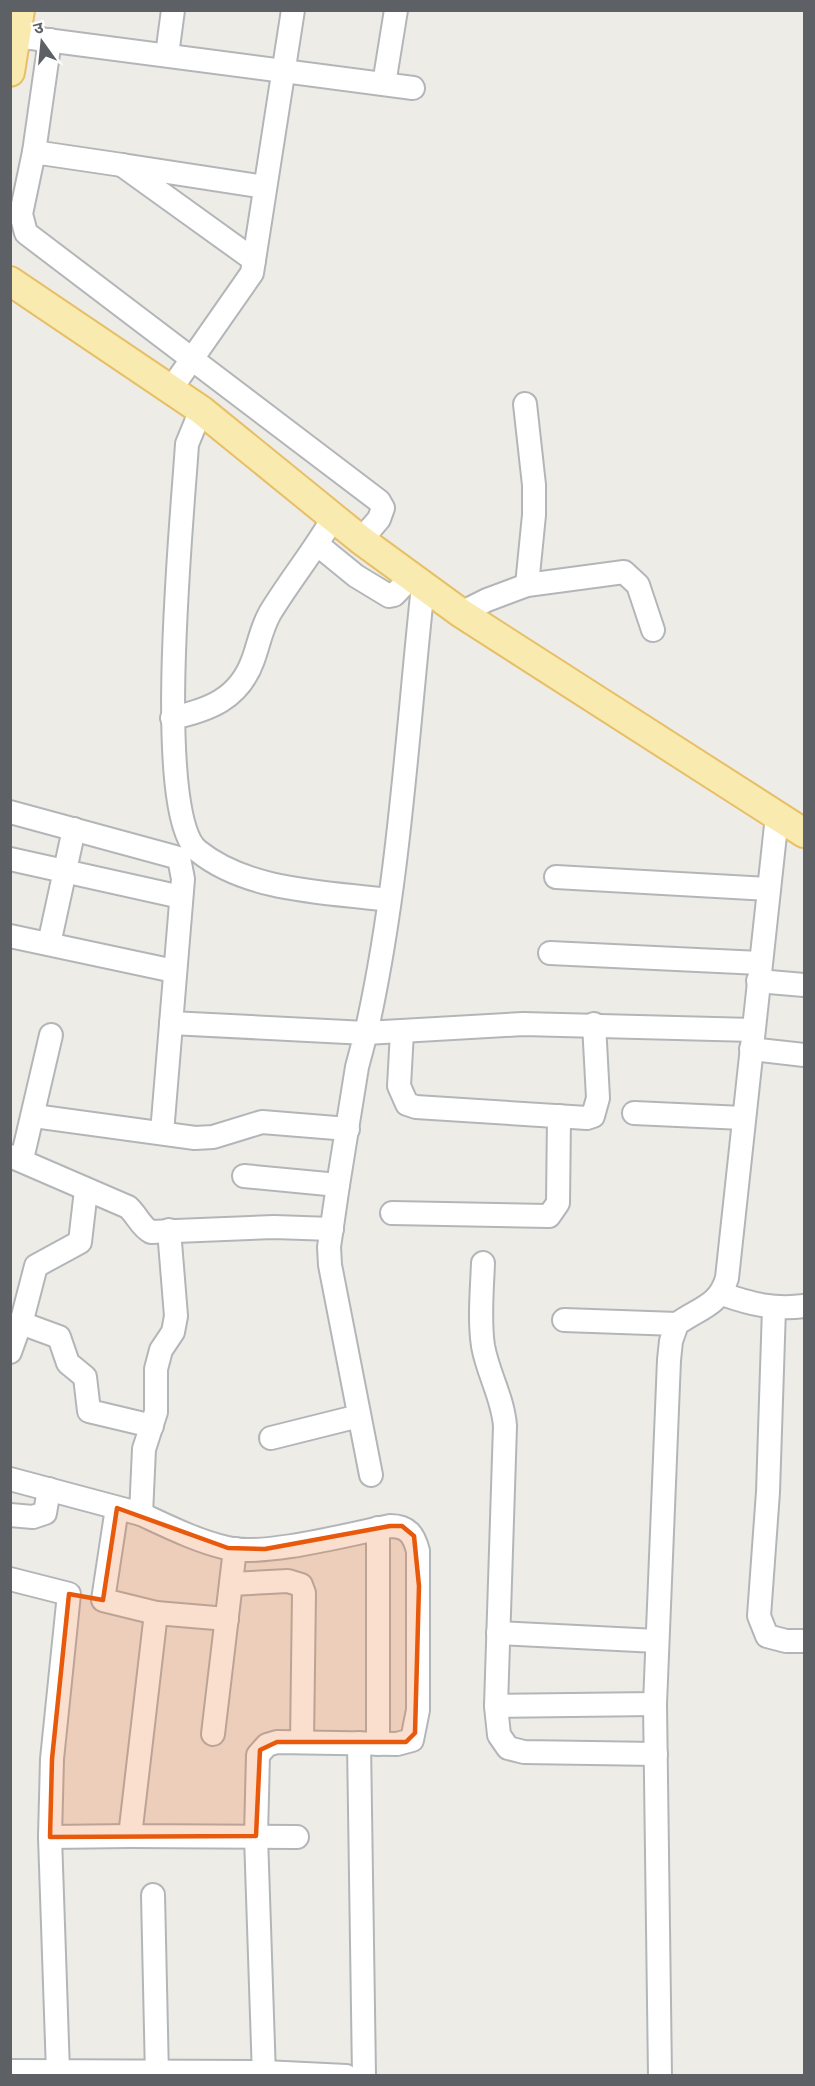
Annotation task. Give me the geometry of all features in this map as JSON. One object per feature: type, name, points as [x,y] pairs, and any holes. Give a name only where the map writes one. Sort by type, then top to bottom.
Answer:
[{"type":"main road","points":[[10,72],[17,17]]},
{"type":"main road","points":[[10,281],[201,410],[333,518],[462,614],[804,833]]},
{"type":"street","points":[[167,55],[173,10]]},
{"type":"street","points":[[171,388],[189,359],[252,273],[294,10]]},
{"type":"street","points":[[384,84],[396,10]]},
{"type":"street","points":[[17,17],[50,40],[413,88]]},
{"type":"street","points":[[50,40],[34,152],[21,214],[26,233],[379,501],[382,508],[379,519],[356,576]]},
{"type":"street","points":[[34,152],[265,187]]},
{"type":"street","points":[[122,165],[254,260]]},
{"type":"street","points":[[525,404],[534,515],[527,585]]},
{"type":"street","points":[[201,410],[187,444],[171,697],[183,830],[196,850],[219,867],[275,885],[389,900]]},
{"type":"street","points":[[172,718],[217,705],[247,676],[260,633],[271,612],[318,545],[333,518]]},
{"type":"street","points":[[318,545],[356,576],[389,596],[417,581]]},
{"type":"street","points":[[462,614],[488,600],[527,585],[624,572],[638,585],[653,630]]},
{"type":"street","points":[[371,1475],[330,1265],[329,1247],[357,1067],[374,1000],[389,900],[417,581]]},
{"type":"street","points":[[10,812],[179,858],[183,872],[162,1133]]},
{"type":"street","points":[[564,1320],[677,1324],[711,1304],[722,1294],[727,1278],[777,816]]},
{"type":"street","points":[[49,944],[74,829]]},
{"type":"street","points":[[10,859],[181,897]]},
{"type":"street","points":[[556,877],[769,889]]},
{"type":"street","points":[[10,936],[174,970]]},
{"type":"street","points":[[550,953],[759,972],[804,985]]},
{"type":"street","points":[[171,1023],[366,1034],[522,1024],[594,1024],[752,1039],[804,1055]]},
{"type":"street","points":[[402,1032],[399,1086],[407,1104],[416,1107],[587,1118],[593,1116],[597,1108],[594,1024]]},
{"type":"street","points":[[51,1035],[34,1116],[16,1158],[128,1207],[144,1229],[151,1232],[332,1229]]},
{"type":"street","points":[[634,1113],[743,1118]]},
{"type":"street","points":[[34,1116],[206,1138],[262,1122],[348,1129]]},
{"type":"street","points":[[392,1214],[549,1216],[558,1203],[560,1116]]},
{"type":"street","points":[[244,1176],[338,1185]]},
{"type":"street","points":[[10,1352],[21,1323],[36,1266],[80,1242],[86,1190]]},
{"type":"street","points":[[141,1514],[144,1449],[156,1412],[156,1369],[161,1350],[173,1332],[176,1316],[169,1230]]},
{"type":"street","points":[[483,1263],[481,1329],[483,1347],[504,1405],[506,1426],[496,1706],[499,1735],[508,1748],[524,1752],[656,1754]]},
{"type":"street","points":[[722,1294],[753,1305],[774,1308],[804,1306]]},
{"type":"street","points":[[774,1308],[768,1492],[759,1616],[767,1636],[786,1641],[804,1641]]},
{"type":"street","points":[[21,1323],[59,1337],[64,1344],[68,1363],[85,1377],[89,1410],[152,1426]]},
{"type":"street","points":[[660,2076],[655,1704],[669,1360],[671,1341],[677,1324]]},
{"type":"street","points":[[271,1438],[359,1416]]},
{"type":"street","points":[[10,1479],[141,1514],[185,1534],[235,1549],[266,1549],[378,1528],[402,1526],[414,1536],[418,1551],[419,1586],[418,1710],[416,1733],[412,1740],[369,1744],[267,1745],[258,1755],[256,1836],[264,2074]]},
{"type":"street","points":[[10,1515],[33,1516],[45,1513],[50,1489]]},
{"type":"street","points":[[103,1600],[117,1508]]},
{"type":"street","points":[[364,2076],[369,1744],[378,1528]]},
{"type":"street","points":[[213,1734],[235,1549]]},
{"type":"street","points":[[10,1579],[156,1613],[227,1619]]},
{"type":"street","points":[[231,1584],[288,1581],[301,1585],[304,1593],[302,1743]]},
{"type":"street","points":[[58,2072],[50,1837],[52,1759],[69,1594]]},
{"type":"street","points":[[130,1836],[156,1613]]},
{"type":"street","points":[[498,1633],[657,1641]]},
{"type":"street","points":[[496,1706],[655,1704]]},
{"type":"street","points":[[50,1837],[297,1837]]},
{"type":"street","points":[[153,1894],[157,2074]]},
{"type":"street","points":[[10,2071],[346,2076]]},
{"type":"highlighted area","points":[[117,1508],[228,1548],[265,1549],[390,1526],[402,1526],[414,1536],[419,1586],[415,1733],[406,1742],[277,1742],[260,1750],[256,1836],[50,1837],[52,1759],[69,1594],[103,1600]]}]
